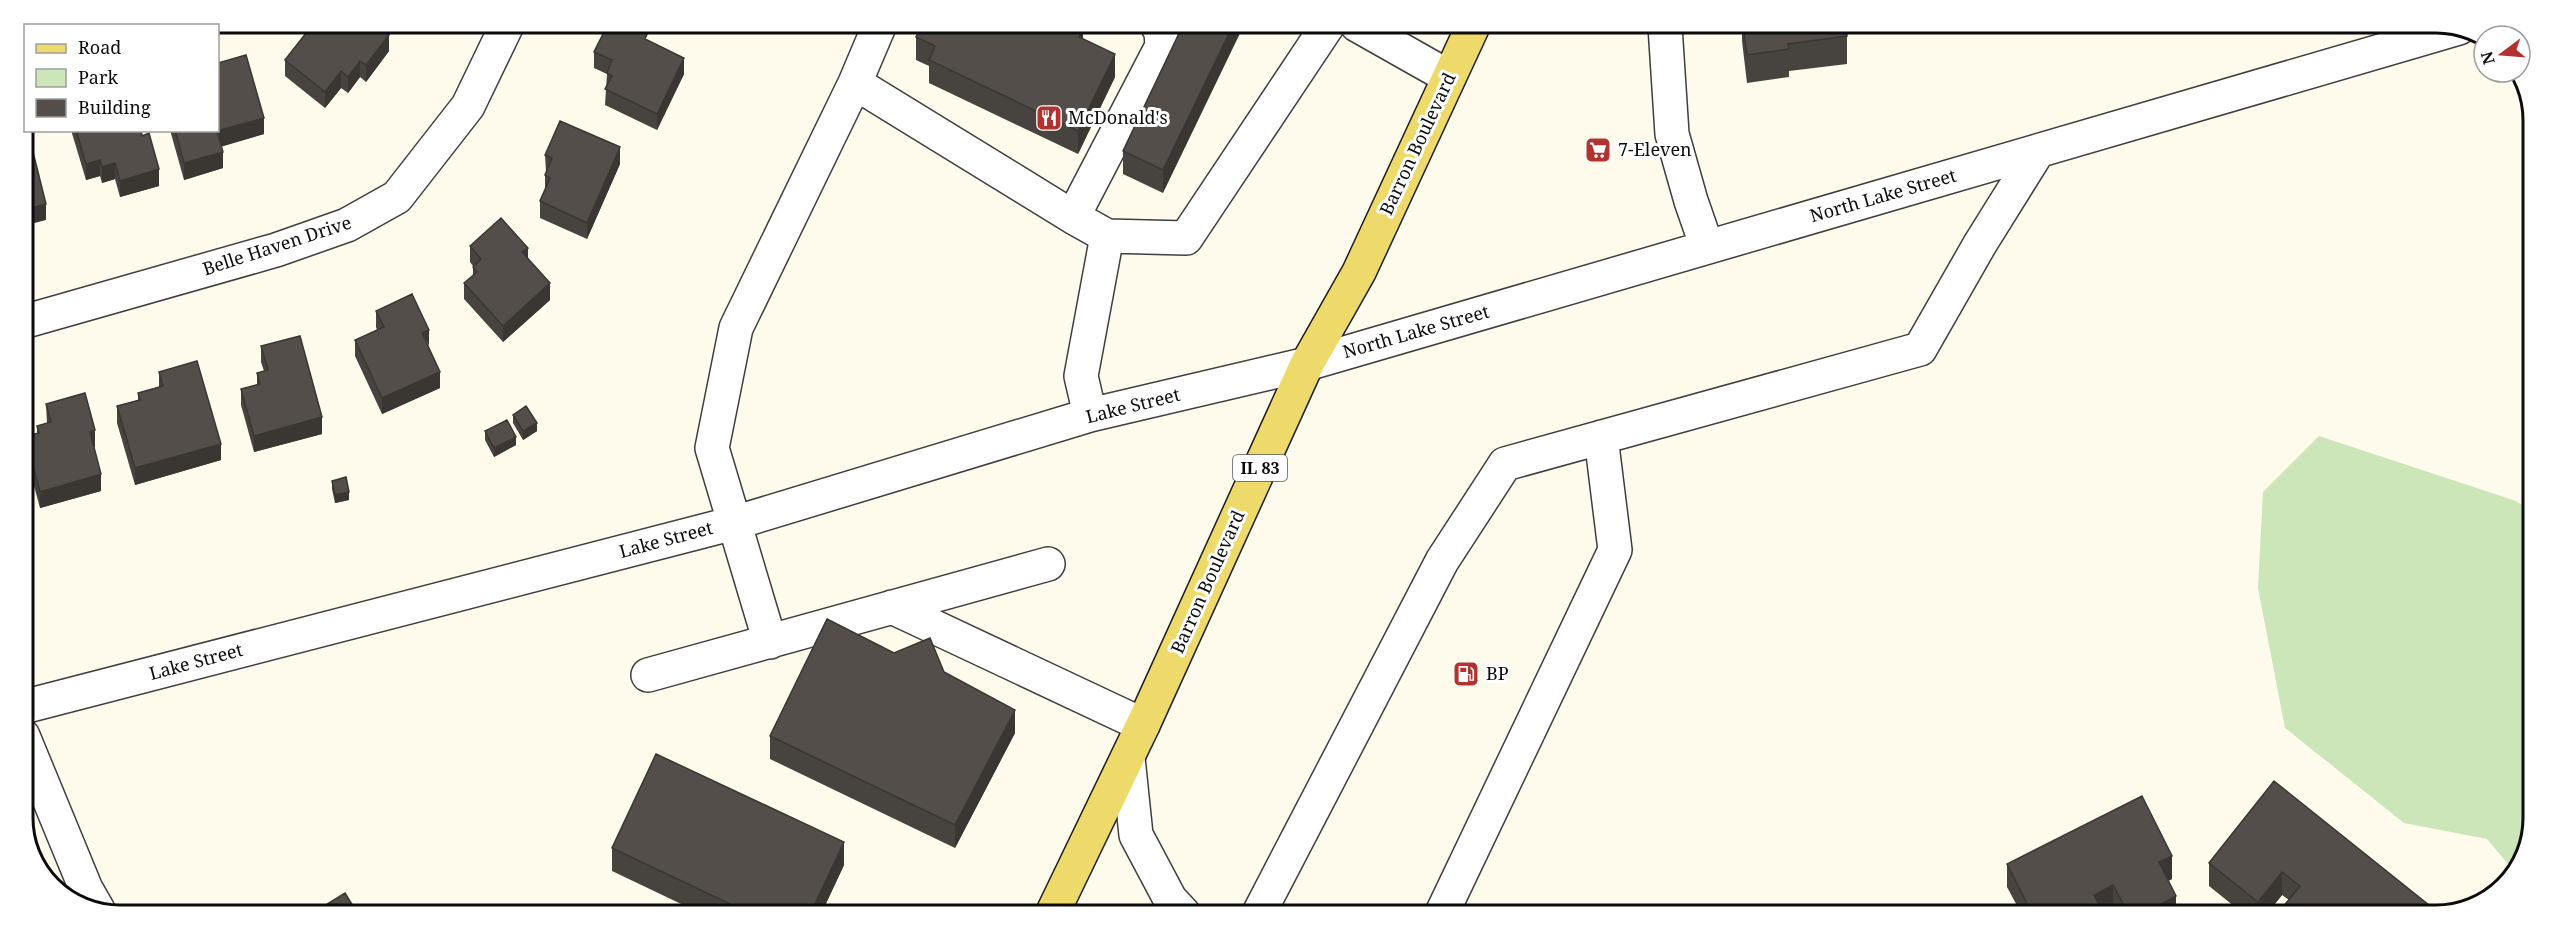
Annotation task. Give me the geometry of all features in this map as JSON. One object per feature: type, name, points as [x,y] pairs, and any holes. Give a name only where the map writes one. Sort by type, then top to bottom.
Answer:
[{"type":"main road","name":"Barron Boulevard","points":[[1056,905],[1128,758],[1306,364],[1359,272],[1470,33]]},
{"type":"street","name":"Belle Haven Drive","points":[[33,319],[276,250],[347,225],[397,197],[468,106],[503,33]]},
{"type":"street","points":[[770,642],[712,448],[736,328],[855,83],[876,33]]},
{"type":"street","points":[[1073,217],[1162,46],[1161,33]]},
{"type":"street","points":[[855,83],[1107,236],[1186,238],[1323,33]]},
{"type":"street","points":[[1371,33],[1449,77]]},
{"type":"street","points":[[1665,33],[1672,134],[1707,247]]},
{"type":"street","name":"North Lake Street","points":[[1306,364],[2440,33]]},
{"type":"street","points":[[1263,905],[1442,561],[1505,464],[1920,349],[1980,243],[2038,151]]},
{"type":"street","points":[[1090,415],[1081,376],[1107,236]]},
{"type":"street","name":"Lake Street","points":[[33,704],[734,523],[1090,415],[1306,364]]},
{"type":"street","points":[[1446,905],[1615,550],[1601,437]]},
{"type":"street","points":[[648,675],[1048,564]]},
{"type":"street","points":[[892,607],[1143,725]]},
{"type":"street","points":[[1128,758],[1136,836],[1170,899],[1176,905]]},
{"type":"street","points":[[33,760],[92,900]]},
{"type":"green space","points":[[2319,436],[2516,501],[2523,506],[2523,818],[2518,846],[2509,865],[2487,839],[2404,823],[2285,728],[2258,588],[2263,492]]},
{"type":"building","points":[[306,33],[386,33],[389,35],[366,65],[360,61],[348,77],[341,71],[325,92],[285,60]]},
{"type":"building","points":[[604,33],[648,33],[645,39],[684,58],[657,114],[605,89],[612,76],[607,73],[612,60],[594,52]]},
{"type":"building","name":"McDonald's","points":[[918,33],[1081,33],[1079,37],[1115,54],[1078,131],[929,60],[935,46],[916,37]]},
{"type":"building","points":[[1179,33],[1229,33],[1163,170],[1123,151]]},
{"type":"building","points":[[1744,33],[1847,33],[1847,36],[1788,44],[1789,49],[1747,55]]},
{"type":"building","points":[[246,55],[264,118],[219,130],[219,63]]},
{"type":"building","points":[[560,121],[620,147],[587,223],[540,201],[550,178],[545,175],[552,158],[545,155]]},
{"type":"building","points":[[77,132],[141,132],[142,136],[149,133],[159,169],[120,181],[115,163],[102,167],[100,160],[86,164]]},
{"type":"building","points":[[176,132],[217,132],[223,152],[184,163]]},
{"type":"building","points":[[33,152],[46,204],[33,207]]},
{"type":"building","points":[[501,218],[528,248],[522,252],[550,283],[503,326],[464,283],[477,272],[473,267],[481,259],[470,246]]},
{"type":"building","points":[[412,294],[429,330],[422,333],[440,372],[382,398],[355,340],[384,327],[376,311]]},
{"type":"building","points":[[300,336],[322,417],[254,436],[241,389],[260,384],[257,373],[268,370],[261,346]]},
{"type":"building","points":[[197,361],[221,444],[135,468],[117,406],[140,400],[138,393],[163,386],[159,372]]},
{"type":"building","points":[[85,393],[95,430],[90,432],[101,474],[40,492],[33,466],[33,434],[39,433],[37,426],[51,422],[46,404]]},
{"type":"building","points":[[526,406],[537,423],[523,431],[513,415]]},
{"type":"building","points":[[507,420],[516,437],[494,448],[485,431]]},
{"type":"building","points":[[346,477],[349,492],[335,495],[332,481]]},
{"type":"building","points":[[827,619],[894,653],[930,638],[944,672],[1015,710],[955,825],[770,736]]},
{"type":"building","points":[[656,754],[844,842],[814,905],[732,905],[612,848]]},
{"type":"building","points":[[2274,781],[2429,905],[2285,905],[2300,886],[2282,872],[2258,902],[2209,863]]},
{"type":"building","points":[[2142,796],[2172,856],[2159,862],[2176,896],[2159,905],[2124,905],[2113,885],[2094,895],[2099,905],[2028,905],[2007,864]]},
{"type":"building","points":[[345,893],[352,905],[326,905]]},
{"type":"place","name":"McDonald's","points":[[1049,118]]},
{"type":"place","name":"7-Eleven","points":[[1598,150]]},
{"type":"place","name":"BP","points":[[1466,674]]}]
